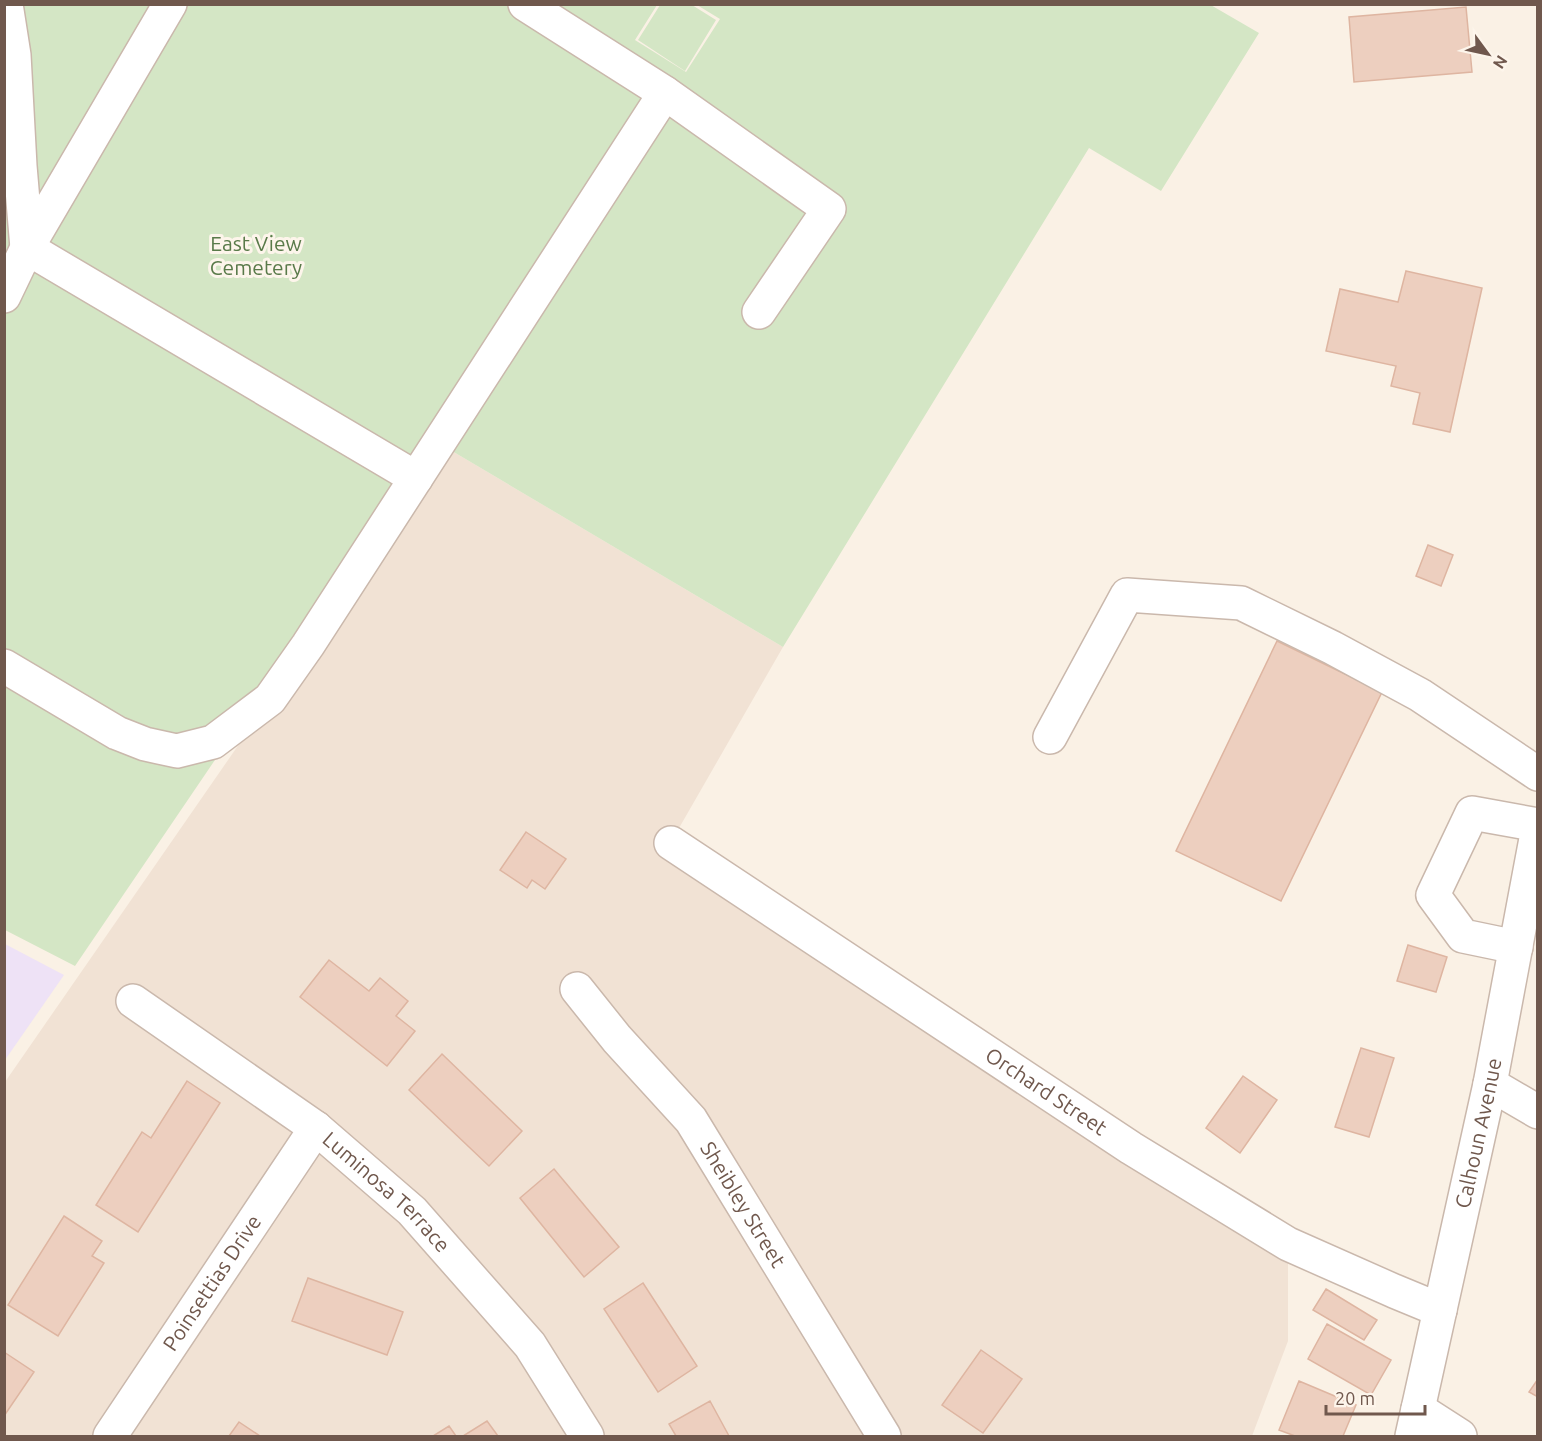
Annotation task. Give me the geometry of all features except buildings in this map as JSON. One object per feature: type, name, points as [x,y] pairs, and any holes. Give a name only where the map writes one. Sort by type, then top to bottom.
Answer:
[{"type":"street","points":[[6,4],[14,56],[27,248]]},
{"type":"street","points":[[4,296],[27,248],[171,4]]},
{"type":"street","points":[[525,4],[665,93],[830,209],[759,312]]},
{"type":"street","points":[[4,666],[117,733],[145,744],[177,751],[213,742],[270,699],[308,645],[665,93]]},
{"type":"street","points":[[27,248],[416,478]]},
{"type":"street","points":[[1050,737],[1127,596],[1241,603],[1333,648],[1420,695],[1538,774]]},
{"type":"street","points":[[1516,947],[1463,936],[1433,895],[1472,813],[1538,826]]},
{"type":"street","name":"Calhoun Avenue","points":[[1415,1423],[1490,1084],[1538,826]]},
{"type":"street","name":"Orchard Street","points":[[671,843],[1141,1154],[1288,1244],[1440,1310]]},
{"type":"street","name":"Sheibley Street","points":[[577,989],[617,1039],[691,1120],[884,1437]]},
{"type":"street","name":"Luminosa Terrace","points":[[133,1001],[316,1128],[412,1211],[530,1345],[587,1437]]},
{"type":"street","points":[[1490,1084],[1538,1112]]},
{"type":"street","name":"Poinsettias Drive","points":[[110,1437],[316,1128]]},
{"type":"street","points":[[1415,1423],[1460,1437]]},
{"type":"shaded area","points":[[430,438],[783,647],[671,842],[1288,1244],[1288,1341],[1252,1436],[5,1436],[5,1082],[289,672]]},
{"type":"shaded area","points":[[5,944],[64,975],[5,1060]]},
{"type":"green space","name":"East View Cemetery","points":[[1209,4],[1259,33],[1161,191],[1089,148],[783,647],[430,438],[75,966],[5,930],[4,5],[657,5],[635,40],[686,72],[720,19],[697,5]]},
{"type":"green space","points":[[660,5],[692,5],[716,20],[685,71],[638,40]]}]
